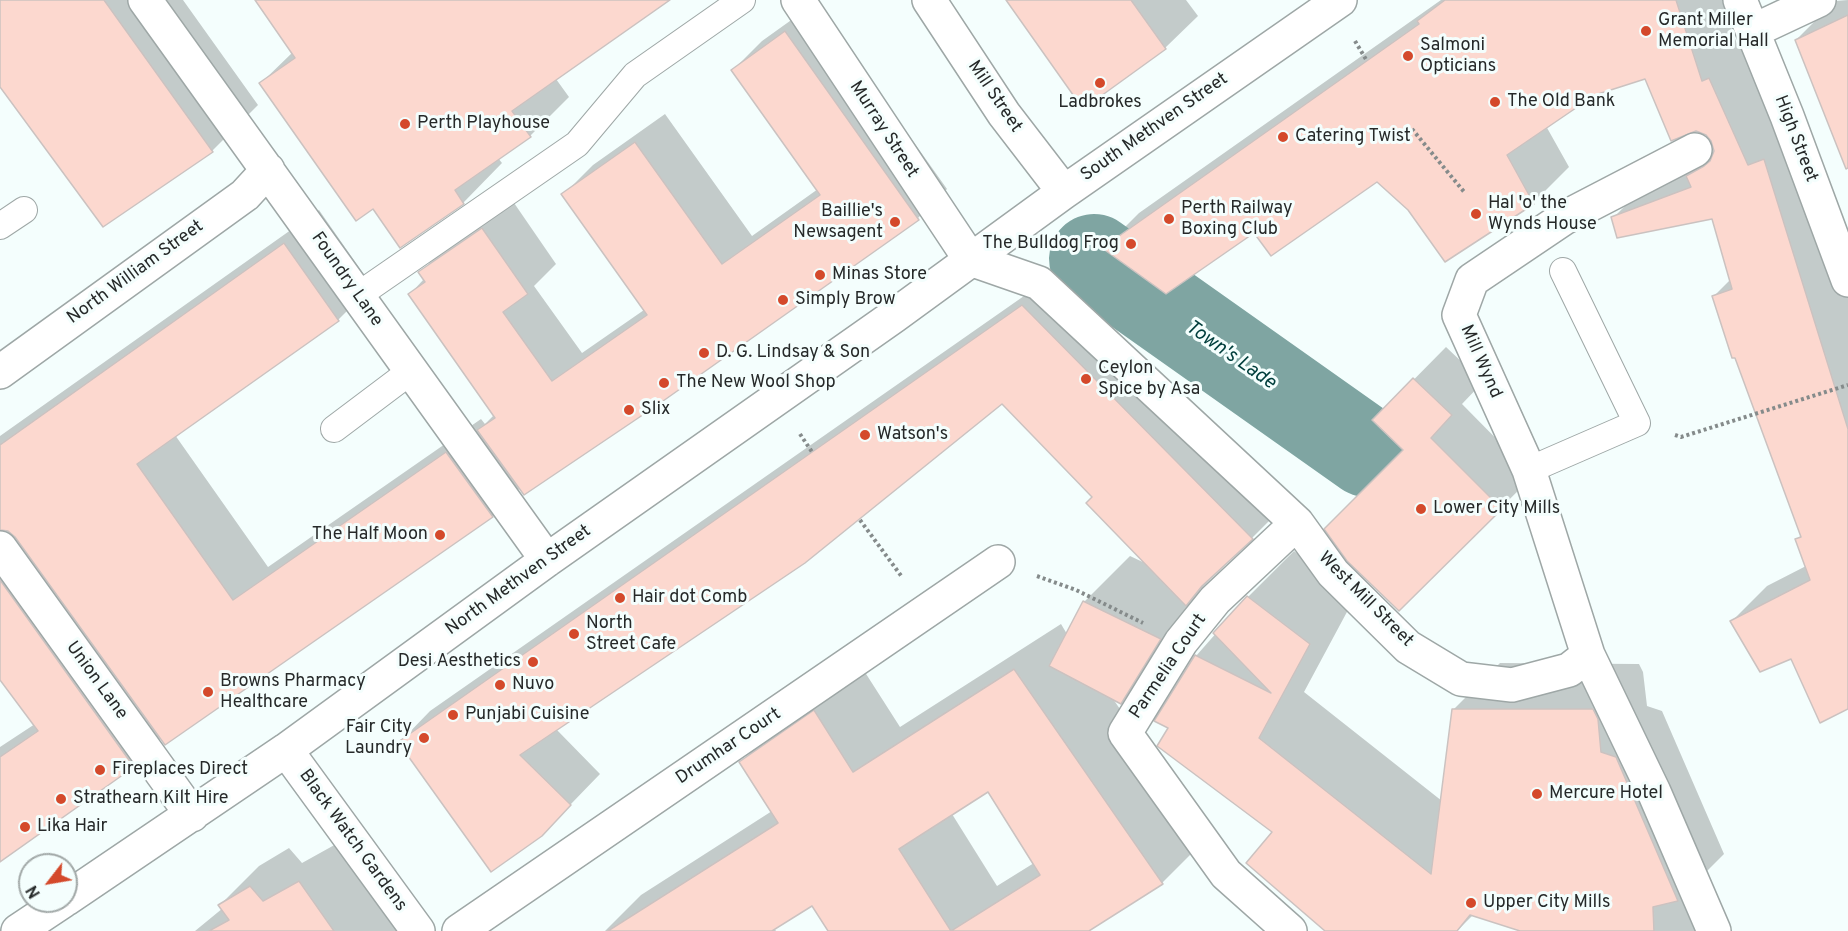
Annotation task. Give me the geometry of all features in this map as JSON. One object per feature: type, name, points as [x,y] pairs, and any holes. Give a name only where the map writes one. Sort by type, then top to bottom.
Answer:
[{"type":"street","name":"Foundry Lane","points":[[145,0],[547,560]]},
{"type":"street","name":"Murray Street","points":[[798,0],[970,258]]},
{"type":"street","name":"Mill Street","points":[[929,0],[1004,114],[1064,192]]},
{"type":"street","name":"High Street","points":[[1740,0],[1848,280]]},
{"type":"street","points":[[1753,31],[1819,0]]},
{"type":"street","name":"South Methven Street","points":[[970,258],[1338,1]]},
{"type":"street","name":"Mill Wynd","points":[[1588,655],[1529,470],[1459,315],[1472,280],[1564,218],[1695,150]]},
{"type":"street","name":"North William Street","points":[[0,372],[245,195],[268,170]]},
{"type":"street","name":"West Mill Street","points":[[970,258],[1039,283],[1297,523],[1334,573],[1408,647],[1461,679],[1512,685],[1569,670],[1588,655]]},
{"type":"street","name":"North Methven Street","points":[[78,891],[286,750],[547,560],[894,316],[970,258]]},
{"type":"street","name":"Parmelia Court","points":[[1290,931],[1226,874],[1125,733],[1181,642],[1215,600],[1297,523]]},
{"type":"street","name":"Union Lane","points":[[0,548],[192,815]]},
{"type":"street","name":"Drumhar Court","points":[[459,931],[998,562]]},
{"type":"street","points":[[1588,655],[1654,792],[1714,931]]},
{"type":"street","name":"Black Watch Gardens","points":[[286,750],[418,931]]},
{"type":"street","name":"North Methven Street","points":[[18,931],[45,913]]},
{"type":"lane","points":[[357,296],[577,144],[635,75],[742,0]]},
{"type":"lane","points":[[0,226],[24,210]]},
{"type":"lane","points":[[1529,470],[1637,423],[1563,271]]},
{"type":"lane","points":[[334,429],[411,371]]},
{"type":"path","points":[[1412,129],[1465,193]]},
{"type":"path","points":[[1637,423],[1681,437],[1848,385]]},
{"type":"path","points":[[860,520],[926,611]]},
{"type":"path","points":[[998,562],[1076,590],[1181,642]]},
{"type":"building","points":[[0,0],[104,0],[213,152],[103,227],[0,87]]},
{"type":"building","name":"Perth Playhouse","points":[[255,0],[670,0],[512,111],[531,137],[455,190],[464,204],[400,248],[373,209],[356,221],[259,83],[295,58]]},
{"type":"building","points":[[1006,0],[1131,0],[1166,49],[1083,109]]},
{"type":"building","points":[[1445,0],[1676,0],[1702,81],[1709,78],[1748,165],[1764,159],[1848,429],[1848,709],[1820,723],[1791,659],[1760,672],[1730,621],[1810,580],[1795,539],[1801,537],[1735,358],[1732,358],[1712,296],[1732,289],[1712,219],[1617,238],[1611,217],[1691,187],[1686,176],[1710,161],[1714,151],[1706,135],[1696,131],[1671,141],[1645,79],[1595,95],[1507,155],[1534,204],[1445,262],[1408,210],[1377,182],[1271,256],[1254,233],[1166,294],[1102,248],[1419,24],[1417,21]]},
{"type":"building","points":[[1848,15],[1848,168],[1846,169],[1795,40]]},
{"type":"building","points":[[785,31],[919,220],[656,406],[524,495],[477,430],[495,418],[408,294],[425,282],[418,272],[482,228],[528,294],[503,312],[552,381],[647,315],[561,194],[635,142],[722,264],[820,195],[731,70]]},
{"type":"building","points":[[284,243],[339,321],[137,464],[233,600],[446,452],[493,517],[165,745],[15,537],[8,531],[0,530],[0,445]]},
{"type":"building","points":[[1022,305],[1253,539],[1202,586],[1186,606],[1086,503],[1092,497],[1002,404],[805,563],[520,755],[571,805],[542,836],[491,872],[398,742]]},
{"type":"building","points":[[1413,378],[1452,415],[1431,438],[1502,509],[1399,611],[1347,561],[1324,529],[1403,450],[1372,420]]},
{"type":"building","points":[[0,580],[134,767],[0,862],[0,757],[38,731],[0,680]]},
{"type":"building","name":"Mercure Hotel","points":[[1247,596],[1310,644],[1259,738],[1431,874],[1452,709],[1593,709],[1598,719],[1601,752],[1616,757],[1678,901],[1653,907],[1654,931],[1520,931],[1470,915],[1457,931],[1325,931],[1246,863],[1272,832],[1157,746],[1168,728],[1154,721],[1195,655],[1271,693],[1213,633]]},
{"type":"building","points":[[1083,601],[1161,639],[1121,704],[1049,666]]},
{"type":"building","points":[[1014,669],[1163,884],[1089,931],[828,931],[812,906],[772,931],[608,931],[778,823],[739,762],[814,710],[853,772]],"holes":[[[988,792],[1040,875],[951,931],[899,849]]]},
{"type":"building","points":[[299,881],[334,931],[209,931],[229,920],[218,905],[250,886],[263,901]]},
{"type":"waterway","name":"Town's Lade","points":[[1094,259],[1367,452]]},
{"type":"place","name":"Grant Miller Memorial Hall","points":[[1646,31]]},
{"type":"place","name":"Salmoni Opticians","points":[[1408,56]]},
{"type":"place","name":"Ladbrokes","points":[[1100,83]]},
{"type":"place","name":"The Old Bank","points":[[1495,102]]},
{"type":"place","name":"Perth Playhouse","points":[[405,124]]},
{"type":"place","name":"Catering Twist","points":[[1283,137]]},
{"type":"place","name":"Hal 'o' the Wynds House","points":[[1476,214]]},
{"type":"place","name":"Perth Railway Boxing Club","points":[[1169,219]]},
{"type":"place","name":"Baillie's Newsagent","points":[[895,222]]},
{"type":"place","name":"The Bulldog Frog","points":[[1131,244]]},
{"type":"place","name":"Minas Store","points":[[820,275]]},
{"type":"place","name":"Simply Brow","points":[[783,300]]},
{"type":"place","name":"D. G. Lindsay & Son","points":[[704,353]]},
{"type":"place","name":"Ceylon Spice by Asa","points":[[1086,379]]},
{"type":"place","name":"The New Wool Shop","points":[[664,383]]},
{"type":"place","name":"Slix","points":[[629,410]]},
{"type":"place","name":"Watson's","points":[[865,435]]},
{"type":"place","name":"Lower City Mills","points":[[1421,509]]},
{"type":"place","name":"The Half Moon","points":[[440,535]]},
{"type":"place","name":"Hair dot Comb","points":[[620,598]]},
{"type":"place","name":"North Street Cafe","points":[[574,634]]},
{"type":"place","name":"Desi Aesthetics","points":[[533,662]]},
{"type":"place","name":"Nuvo","points":[[500,685]]},
{"type":"place","name":"Browns Pharmacy Healthcare","points":[[208,692]]},
{"type":"place","name":"Punjabi Cuisine","points":[[453,715]]},
{"type":"place","name":"Fair City Laundry","points":[[424,738]]},
{"type":"place","name":"Fireplaces Direct","points":[[100,770]]},
{"type":"place","name":"Mercure Hotel","points":[[1537,794]]},
{"type":"place","name":"Strathearn Kilt Hire","points":[[61,799]]},
{"type":"place","name":"Lika Hair","points":[[25,827]]},
{"type":"place","name":"Upper City Mills","points":[[1471,903]]}]
